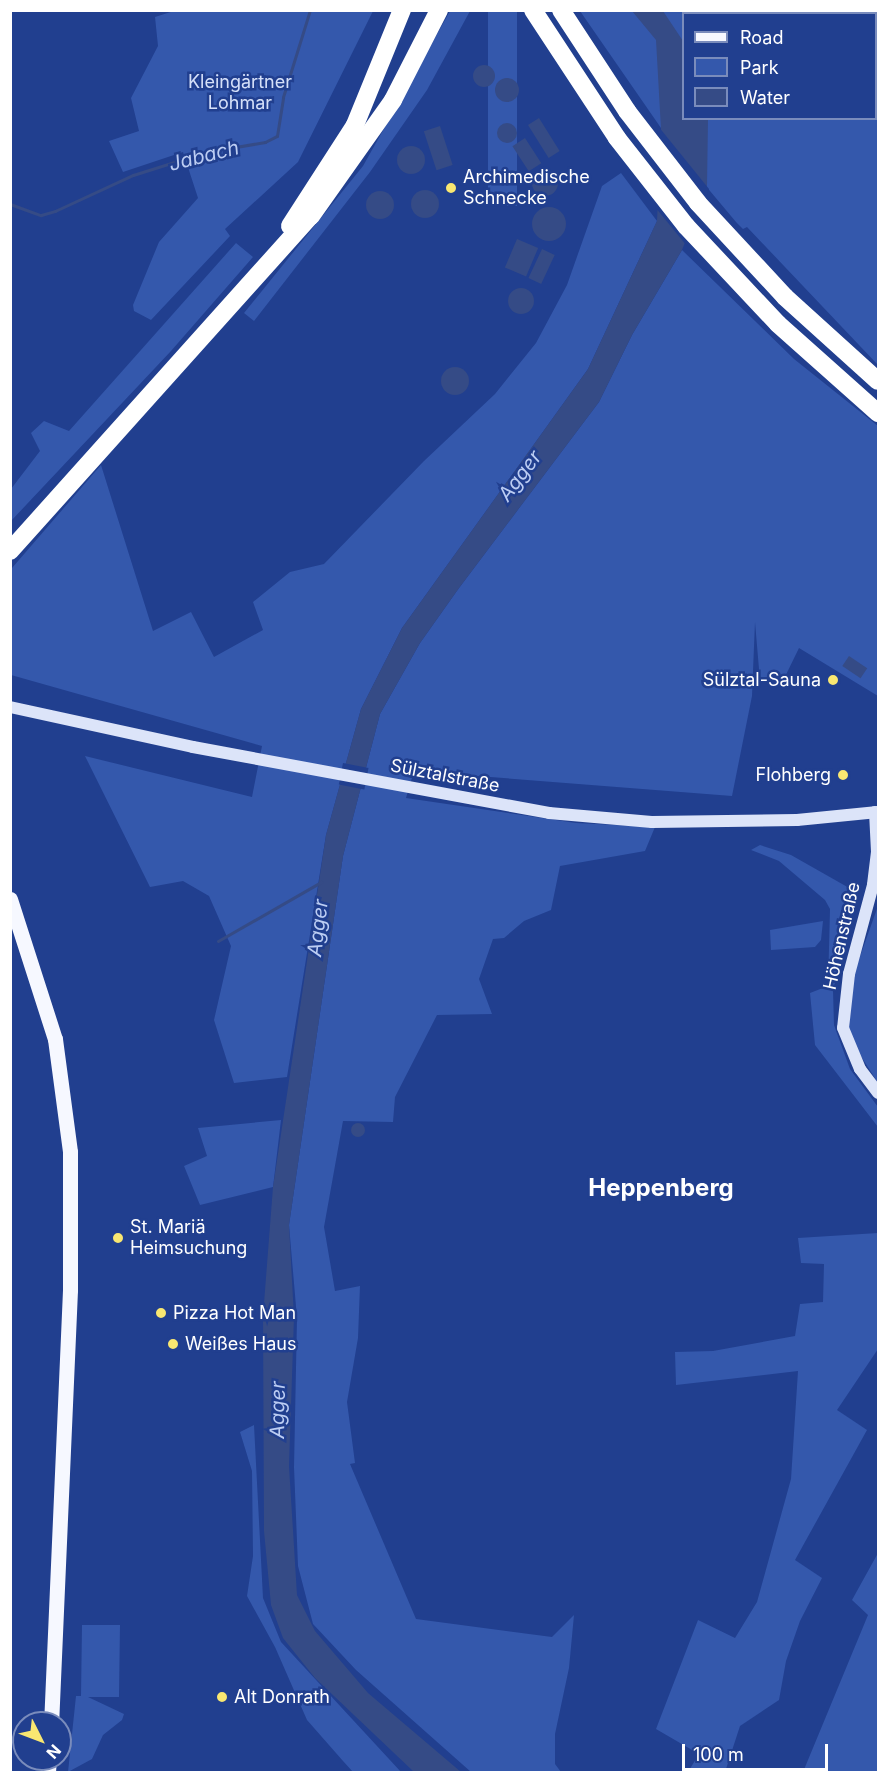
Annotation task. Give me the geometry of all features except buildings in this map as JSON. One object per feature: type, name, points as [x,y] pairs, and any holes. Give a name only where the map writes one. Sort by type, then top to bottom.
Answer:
[{"type":"highway","points":[[275,252],[355,125],[402,10]]},
{"type":"highway","points":[[10,551],[258,272],[373,133],[412,67],[439,10]]},
{"type":"highway","points":[[533,10],[617,138],[656,190],[730,275],[778,324],[879,413]]},
{"type":"highway","points":[[561,10],[627,111],[739,250],[879,381]]},
{"type":"highway","points":[[10,533],[258,272]]},
{"type":"main road","name":"Sülztalstraße","points":[[10,707],[258,759],[549,813],[652,822],[797,820],[877,812]]},
{"type":"main road","name":"Höhenstraße","points":[[877,812],[877,852],[873,885],[849,974],[843,1028],[860,1069],[879,1093]]},
{"type":"main road","points":[[10,898],[55,1039],[70,1152],[70,1290],[52,1711]]},
{"type":"green space","name":"Kleingärtner Lohmar","points":[[177,10],[373,11],[298,162],[225,229],[230,236],[151,320],[134,311],[133,305],[159,242],[198,198],[183,152],[123,172],[109,141],[139,131],[131,98],[158,46],[155,17]]},
{"type":"green space","points":[[450,11],[470,11],[427,90],[370,172],[254,321],[244,313],[363,166]]},
{"type":"green space","points":[[488,11],[517,11],[517,206],[488,206]]},
{"type":"green space","points":[[580,11],[878,11],[878,365],[747,227],[743,229],[679,154]]},
{"type":"green space","points":[[621,173],[657,221],[588,369],[402,628],[361,709],[326,835],[287,1077],[234,1083],[214,1020],[231,946],[209,896],[183,881],[150,887],[85,756],[252,797],[262,746],[11,675],[12,568],[101,465],[153,631],[191,612],[214,657],[263,630],[253,602],[290,572],[324,564],[424,461],[495,394],[536,343],[567,285],[602,186]]},
{"type":"green space","points":[[236,243],[253,257],[171,351],[11,521],[11,489],[40,451],[31,433],[44,421],[69,431]]},
{"type":"green space","points":[[682,250],[794,359],[878,426],[878,696],[799,648],[780,687],[760,681],[755,622],[752,696],[732,796],[414,771],[406,798],[576,823],[655,827],[645,851],[560,866],[551,910],[524,921],[504,938],[493,939],[479,979],[492,1014],[437,1015],[395,1097],[393,1122],[343,1121],[324,1227],[335,1291],[360,1286],[358,1338],[347,1402],[355,1463],[350,1464],[416,1619],[552,1637],[574,1615],[569,1668],[555,1734],[555,1764],[561,1772],[471,1772],[356,1670],[313,1624],[298,1566],[294,1467],[297,1318],[289,1225],[343,856],[380,714],[420,643],[599,402],[632,335]]},
{"type":"green space","points":[[760,845],[791,855],[858,893],[833,990],[834,1025],[850,1069],[878,1107],[878,1127],[815,1045],[810,993],[828,986],[830,909],[825,900],[779,861],[751,850]]},
{"type":"green space","points":[[878,906],[878,1083],[855,1047],[849,1030],[853,976]]},
{"type":"green space","points":[[823,921],[821,940],[815,947],[771,950],[770,930]]},
{"type":"green space","points":[[281,1120],[273,1187],[200,1205],[184,1166],[207,1156],[198,1128]]},
{"type":"green space","points":[[878,1233],[878,1349],[837,1410],[867,1430],[795,1560],[822,1578],[800,1621],[786,1661],[779,1700],[740,1726],[725,1772],[688,1772],[699,1754],[656,1729],[698,1620],[735,1638],[757,1602],[791,1479],[798,1371],[676,1385],[675,1352],[713,1351],[795,1336],[800,1304],[823,1302],[824,1264],[801,1263],[798,1238]]},
{"type":"green space","points":[[254,1425],[263,1598],[281,1642],[401,1772],[353,1772],[307,1720],[275,1647],[247,1596],[253,1556],[252,1471],[240,1432]]},
{"type":"green space","points":[[878,1553],[878,1772],[803,1772],[868,1615],[852,1600]]},
{"type":"green space","points":[[82,1625],[120,1625],[119,1697],[88,1697],[124,1714],[122,1720],[103,1735],[92,1759],[72,1770],[72,1734],[76,1696],[81,1696]]},
{"type":"water","name":"Agger","points":[[632,11],[663,11],[682,40],[682,120],[708,120],[707,186],[682,250],[632,335],[599,402],[420,643],[380,714],[343,856],[289,1225],[294,1317],[289,1466],[297,1595],[315,1631],[368,1693],[461,1772],[414,1772],[315,1678],[283,1638],[271,1605],[264,1531],[263,1316],[273,1187],[326,835],[361,709],[402,628],[588,369],[657,221],[661,129],[656,40]]},
{"type":"water","points":[[484,65],[492,68],[495,76],[492,84],[484,87],[476,84],[473,76],[476,68]]},
{"type":"water","points":[[507,78],[515,82],[519,90],[515,98],[507,102],[499,98],[495,90],[499,82]]},
{"type":"water","points":[[539,118],[560,151],[549,158],[528,125]]},
{"type":"water","points":[[507,123],[514,126],[517,133],[514,140],[507,143],[500,140],[497,133],[500,126]]},
{"type":"water","points":[[440,126],[453,165],[437,170],[424,131]]},
{"type":"water","points":[[525,138],[541,163],[529,171],[512,146]]},
{"type":"water","points":[[411,146],[421,150],[425,160],[421,170],[411,174],[401,170],[397,160],[401,150]]},
{"type":"water","points":[[545,170],[554,174],[558,183],[554,192],[545,196],[536,192],[532,183],[536,174]]},
{"type":"water","points":[[425,190],[435,194],[439,204],[435,214],[425,218],[415,214],[411,204],[415,194]]},
{"type":"water","points":[[380,191],[390,195],[394,205],[390,215],[380,219],[370,215],[366,205],[370,195]]},
{"type":"water","points":[[549,207],[561,212],[566,224],[561,236],[549,241],[537,236],[532,224],[537,212]]},
{"type":"water","points":[[517,239],[538,248],[526,277],[505,268]]},
{"type":"water","points":[[542,249],[555,255],[541,284],[528,278]]},
{"type":"water","points":[[521,288],[530,292],[534,301],[530,310],[521,314],[512,310],[508,301],[512,292]]},
{"type":"water","points":[[455,367],[465,371],[469,381],[465,391],[455,395],[445,391],[441,381],[445,371]]},
{"type":"water","points":[[849,656],[867,668],[861,678],[842,666]]},
{"type":"water","points":[[358,1123],[363,1125],[365,1130],[363,1135],[358,1137],[353,1135],[351,1130],[353,1125]]},
{"type":"pier","points":[[658,126],[709,189],[687,246],[655,207]]},
{"type":"pier","points":[[343,763],[369,768],[364,790],[339,785]]},
{"type":"waterway","name":"Jabach","points":[[10,204],[41,215],[55,211],[133,175],[206,152],[265,142],[277,136],[283,97],[310,10]]},
{"type":"waterway","points":[[745,10],[792,12]]},
{"type":"waterway","name":"Agger","points":[[218,941],[321,882]]},
{"type":"place","name":"Archimedische Schnecke","points":[[451,188]]},
{"type":"place","name":"Sülztal-Sauna","points":[[833,680]]},
{"type":"place","name":"Flohberg","points":[[843,775]]},
{"type":"place","name":"St. Mariä Heimsuchung","points":[[118,1238]]},
{"type":"place","name":"Pizza Hot Man","points":[[161,1313]]},
{"type":"place","name":"Weißes Haus","points":[[173,1344]]},
{"type":"place","name":"Alt Donrath","points":[[222,1697]]},
{"type":"district","name":"Heppenberg","points":[[661,1188]]}]
